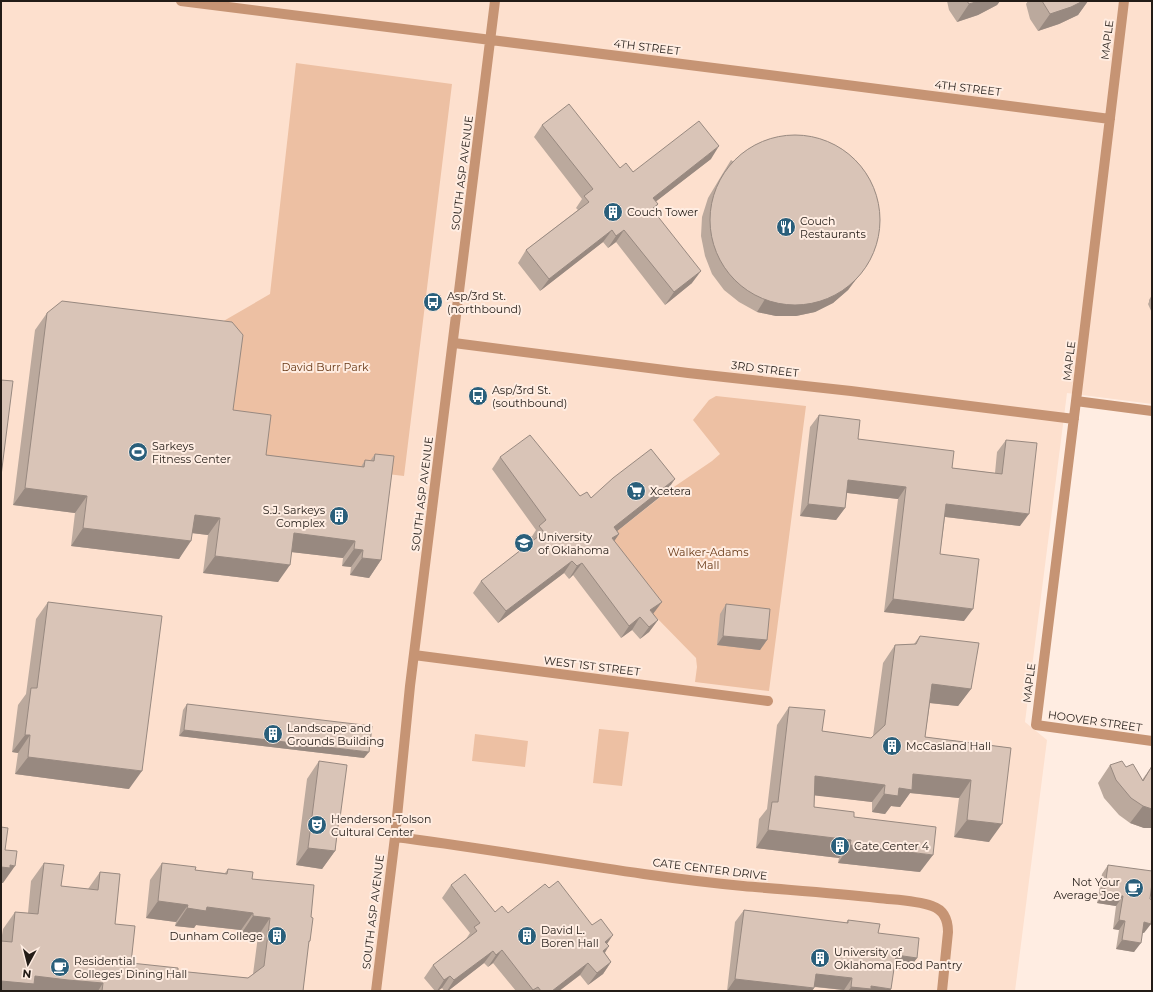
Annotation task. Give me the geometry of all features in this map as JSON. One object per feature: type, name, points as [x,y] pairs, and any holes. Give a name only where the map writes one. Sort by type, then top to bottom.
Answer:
[{"type":"street","name":"4TH STREET","points":[[181,1],[769,74],[1110,119]]},
{"type":"street","name":"SOUTH ASP AVENUE","points":[[376,991],[395,837],[414,655],[454,343],[495,1]]},
{"type":"street","name":"MAPLE","points":[[1036,725],[1124,1]]},
{"type":"street","name":"3RD STREET","points":[[454,343],[688,373],[851,391],[1074,419]]},
{"type":"street","points":[[1076,401],[1152,411]]},
{"type":"street","name":"WEST 1ST STREET","points":[[414,655],[768,701]]},
{"type":"street","name":"HOOVER STREET","points":[[1036,725],[1152,741]]},
{"type":"street","name":"CATE CENTER DRIVE","points":[[395,837],[742,886],[834,893],[914,902],[933,906],[941,911],[948,922],[942,991]]},
{"type":"shaded area","name":"University of Oklahoma","points":[[1,1],[1152,1],[1152,404],[1067,393],[1025,722],[1047,740],[1015,991],[1,991]]},
{"type":"green space","name":"David Burr Park","points":[[296,63],[452,84],[404,476],[363,471],[305,493],[221,428],[208,330],[270,294]]},
{"type":"green space","name":"Walker-Adams Mall","points":[[716,396],[806,406],[769,691],[695,682],[697,667],[696,658],[653,614],[606,540],[668,491],[720,454],[693,420],[709,400]]},
{"type":"green space","points":[[599,729],[629,732],[622,786],[593,783]]},
{"type":"green space","points":[[475,734],[528,741],[525,767],[472,761]]},
{"type":"building","points":[[967,1],[979,1],[969,4]]},
{"type":"building","points":[[1042,1],[1083,1],[1050,14]]},
{"type":"building","name":"Couch Tower","points":[[569,104],[620,168],[626,163],[633,172],[699,121],[719,146],[653,198],[658,204],[652,209],[701,271],[674,292],[624,230],[616,236],[612,230],[549,279],[526,250],[589,202],[584,196],[593,189],[542,125]]},
{"type":"building","name":"Couch Restaurants","points":[[787,135],[803,135],[828,141],[849,154],[861,166],[874,187],[880,212],[880,228],[874,253],[861,274],[849,286],[828,299],[803,305],[787,305],[762,299],[741,286],[729,274],[716,253],[710,228],[710,212],[716,187],[729,166],[741,154],[762,141]]},
{"type":"building","name":"Sarkeys Fitness Center","points":[[62,301],[232,322],[243,335],[233,410],[271,415],[266,455],[364,467],[365,460],[374,461],[375,454],[394,456],[381,560],[362,558],[363,550],[354,549],[355,541],[294,533],[290,565],[215,556],[220,518],[195,515],[191,541],[83,528],[87,496],[25,488],[47,313]]},
{"type":"building","points":[[1,380],[13,381],[1,476]]},
{"type":"building","points":[[819,415],[860,420],[858,439],[954,451],[952,468],[1002,474],[1006,440],[1037,443],[1029,514],[946,504],[940,554],[979,559],[973,609],[893,599],[906,487],[848,480],[845,508],[808,504]]},
{"type":"building","points":[[530,435],[580,496],[587,492],[591,498],[613,478],[651,449],[675,479],[614,527],[619,534],[612,538],[662,602],[650,610],[658,620],[649,627],[640,617],[629,626],[582,563],[577,566],[572,561],[506,611],[481,581],[544,532],[539,526],[546,520],[500,457]]},
{"type":"building","points":[[48,602],[162,616],[142,771],[28,757],[30,735],[25,735],[31,688],[37,688]]},
{"type":"building","points":[[726,604],[770,609],[767,640],[723,636]]},
{"type":"building","points":[[920,636],[979,643],[971,689],[932,684],[925,737],[1011,748],[1002,824],[967,820],[971,780],[913,774],[912,790],[899,788],[898,796],[884,794],[885,785],[815,776],[814,807],[854,812],[854,817],[936,827],[933,855],[850,845],[851,840],[768,830],[772,802],[778,802],[789,707],[825,710],[822,731],[871,738],[885,725],[895,645],[916,644]]},
{"type":"building","name":"Landscape and Grounds Building","points":[[187,704],[372,726],[369,752],[184,730]]},
{"type":"building","points":[[319,761],[347,765],[335,851],[308,848]]},
{"type":"building","points":[[1122,761],[1126,767],[1133,764],[1143,781],[1152,766],[1152,809],[1143,806],[1131,798],[1116,780],[1110,765]]},
{"type":"building","points":[[1,827],[8,828],[5,850],[17,851],[15,866],[10,865],[10,868],[1,867]]},
{"type":"building","points":[[44,863],[64,865],[61,886],[98,890],[100,872],[120,874],[115,924],[135,926],[131,963],[178,968],[178,971],[248,978],[264,966],[270,918],[253,916],[253,913],[207,907],[206,911],[187,908],[188,905],[158,901],[162,863],[196,867],[195,870],[227,874],[228,869],[253,872],[252,879],[314,885],[311,917],[313,918],[303,991],[102,991],[103,983],[35,976],[34,984],[1,981],[1,941],[12,942],[15,912],[38,914]]},
{"type":"building","points":[[1108,865],[1152,871],[1150,899],[1152,900],[1151,924],[1144,922],[1141,943],[1122,940],[1125,921],[1119,920],[1123,896],[1104,894]]},
{"type":"building","name":"David L. Boren Hall","points":[[465,874],[495,912],[502,906],[508,913],[545,884],[549,888],[558,881],[592,925],[601,919],[613,935],[605,942],[609,946],[603,951],[611,962],[597,973],[588,963],[552,991],[541,991],[538,987],[533,990],[502,950],[496,955],[493,951],[454,980],[450,976],[444,980],[433,965],[477,931],[474,927],[480,923],[451,885]]},
{"type":"building","name":"University of Oklahoma Food Pantry","points":[[744,910],[848,923],[848,920],[880,924],[878,933],[919,938],[917,958],[896,955],[891,989],[871,986],[871,989],[851,987],[852,978],[816,974],[814,988],[735,979]]},
{"type":"place","name":"Couch Tower","points":[[613,212]]},
{"type":"place","name":"Couch Restaurants","points":[[786,227]]},
{"type":"place","name":"Asp/3rd St. (northbound)","points":[[433,302]]},
{"type":"place","name":"Asp/3rd St. (southbound)","points":[[478,396]]},
{"type":"place","name":"Sarkeys Fitness Center","points":[[138,452]]},
{"type":"place","name":"Xcetera","points":[[636,491]]},
{"type":"place","name":"S.J. Sarkeys Complex","points":[[339,516]]},
{"type":"place","name":"University of Oklahoma","points":[[524,543]]},
{"type":"place","name":"Landscape and Grounds Building","points":[[273,734]]},
{"type":"place","name":"McCasland Hall","points":[[892,746]]},
{"type":"place","name":"Henderson-Tolson Cultural Center","points":[[317,825]]},
{"type":"place","name":"Cate Center 4","points":[[840,846]]},
{"type":"place","name":"Not Your Average Joe","points":[[1134,888]]},
{"type":"place","name":"Dunham College","points":[[277,936]]},
{"type":"place","name":"David L. Boren Hall","points":[[527,936]]},
{"type":"place","name":"University of Oklahoma Food Pantry","points":[[820,958]]},
{"type":"place","name":"Residential Colleges' Dining Hall","points":[[60,967]]}]
